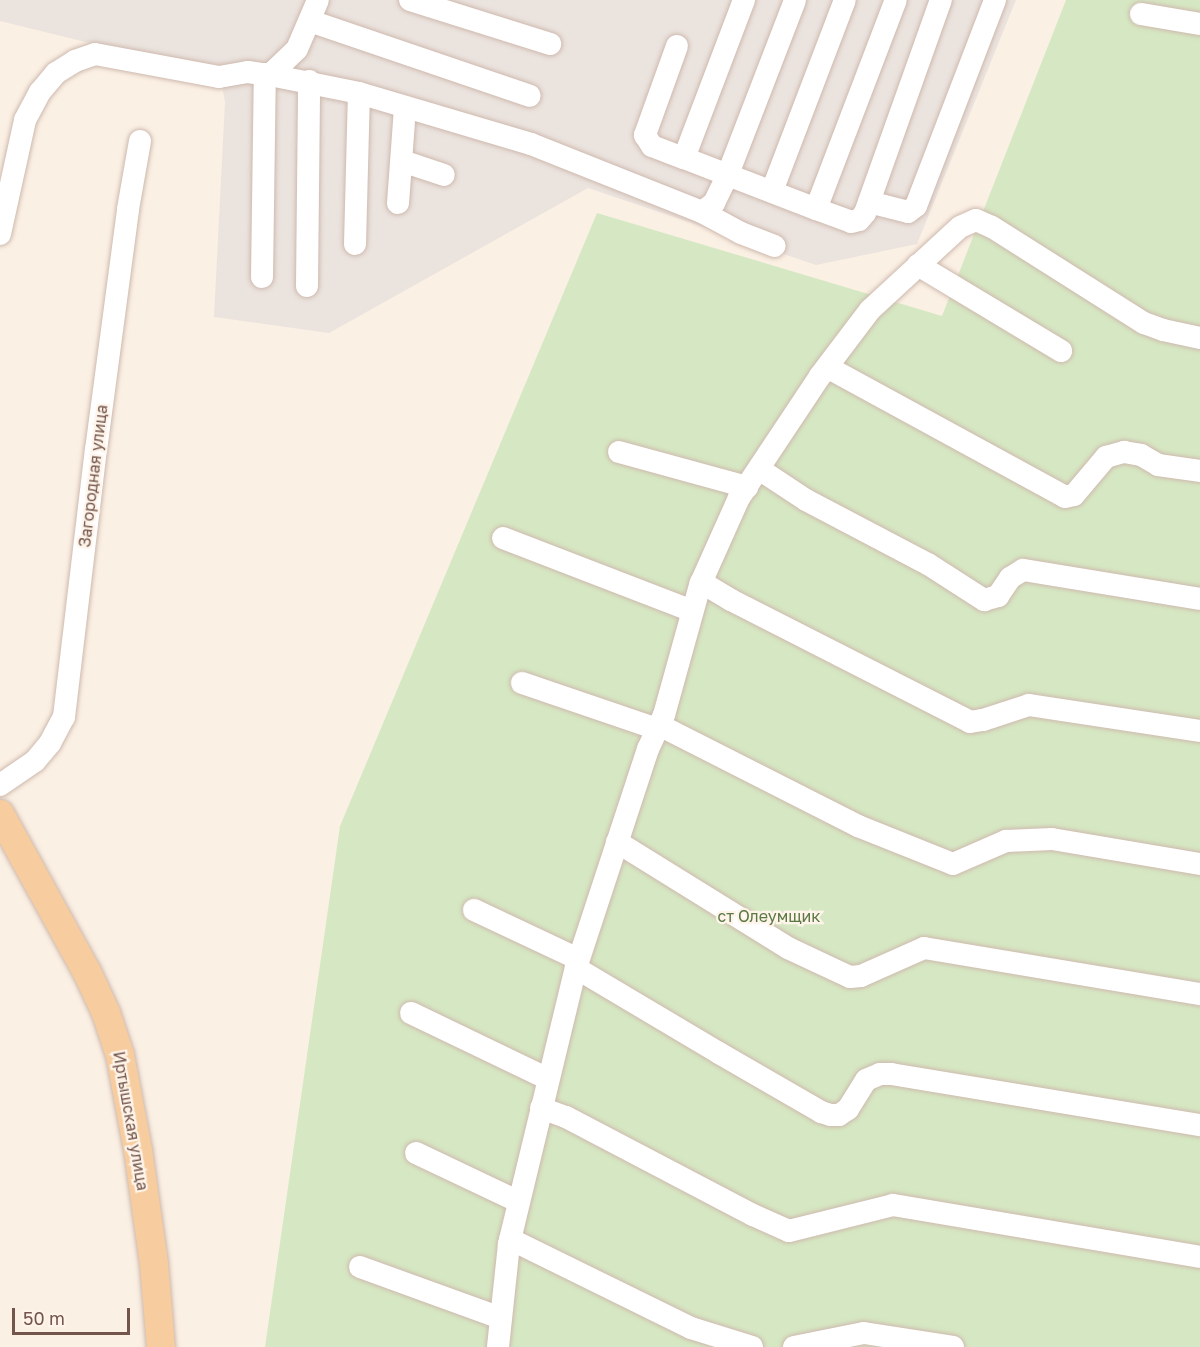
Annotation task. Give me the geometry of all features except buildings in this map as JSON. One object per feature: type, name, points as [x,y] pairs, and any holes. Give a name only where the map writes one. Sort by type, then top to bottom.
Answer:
[{"type":"main road","name":"Иртышская улица","points":[[0,814],[87,972],[120,1055],[140,1162],[154,1264],[161,1347]]},
{"type":"street","points":[[262,277],[267,74],[297,49],[318,0]]},
{"type":"street","points":[[410,0],[550,44]]},
{"type":"street","points":[[684,158],[744,0]]},
{"type":"street","points":[[702,212],[714,202],[728,174],[795,0]]},
{"type":"street","points":[[772,190],[845,0]]},
{"type":"street","points":[[816,208],[896,0]]},
{"type":"street","points":[[676,46],[645,135],[652,146],[855,222],[862,217],[869,202],[941,0]]},
{"type":"street","points":[[869,202],[908,212],[916,206],[995,0]]},
{"type":"street","points":[[1141,14],[1200,24]]},
{"type":"street","points":[[310,21],[530,96]]},
{"type":"street","points":[[0,234],[25,120],[48,82],[86,55],[105,54],[219,76],[248,72],[267,74],[359,93],[531,144],[702,212],[741,234],[775,246]]},
{"type":"street","points":[[307,286],[309,81]]},
{"type":"street","points":[[356,244],[359,93]]},
{"type":"street","points":[[399,203],[405,107]]},
{"type":"street","name":"Загородная улица","points":[[0,785],[35,761],[54,737],[64,717],[96,450],[128,209],[140,141]]},
{"type":"street","points":[[402,161],[444,175]]},
{"type":"street","points":[[498,1347],[510,1239],[577,963],[658,727],[701,582],[725,525],[753,478],[827,367],[870,310],[960,227],[976,220],[992,227],[1144,322],[1163,330],[1200,338]]},
{"type":"street","points":[[918,266],[1061,351]]},
{"type":"street","points":[[827,367],[1065,497],[1074,495],[1106,458],[1124,452],[1141,455],[1158,465],[1200,471]]},
{"type":"street","points":[[619,452],[753,478],[806,500],[928,564],[984,600],[998,596],[1010,578],[1023,570],[1200,599]]},
{"type":"street","points":[[503,538],[692,611]]},
{"type":"street","points":[[701,582],[762,616],[970,722],[1029,705],[1200,731]]},
{"type":"street","points":[[522,683],[658,727],[858,826],[953,864],[1006,841],[1052,839],[1200,864]]},
{"type":"street","points":[[617,842],[788,948],[850,977],[861,976],[924,948],[1200,994]]},
{"type":"street","points":[[474,910],[577,963],[748,1070],[821,1112],[831,1115],[838,1115],[848,1109],[866,1080],[880,1074],[891,1074],[1200,1125]]},
{"type":"street","points":[[411,1013],[548,1079]]},
{"type":"street","points":[[541,1108],[560,1114],[753,1215],[789,1231],[893,1205],[1200,1257]]},
{"type":"street","points":[[416,1153],[519,1202]]},
{"type":"street","points":[[510,1239],[691,1328],[752,1347]]},
{"type":"street","points":[[360,1267],[501,1318]]},
{"type":"street","points":[[794,1347],[864,1333],[953,1347]]},
{"type":"shaded area","points":[[0,0],[1016,0],[917,244],[816,265],[588,188],[329,333],[214,317],[225,102],[220,75],[0,21]]},
{"type":"green space","name":"ст Олеумщик","points":[[1066,0],[1200,0],[1200,1347],[265,1347],[340,826],[597,213],[942,316]]}]
